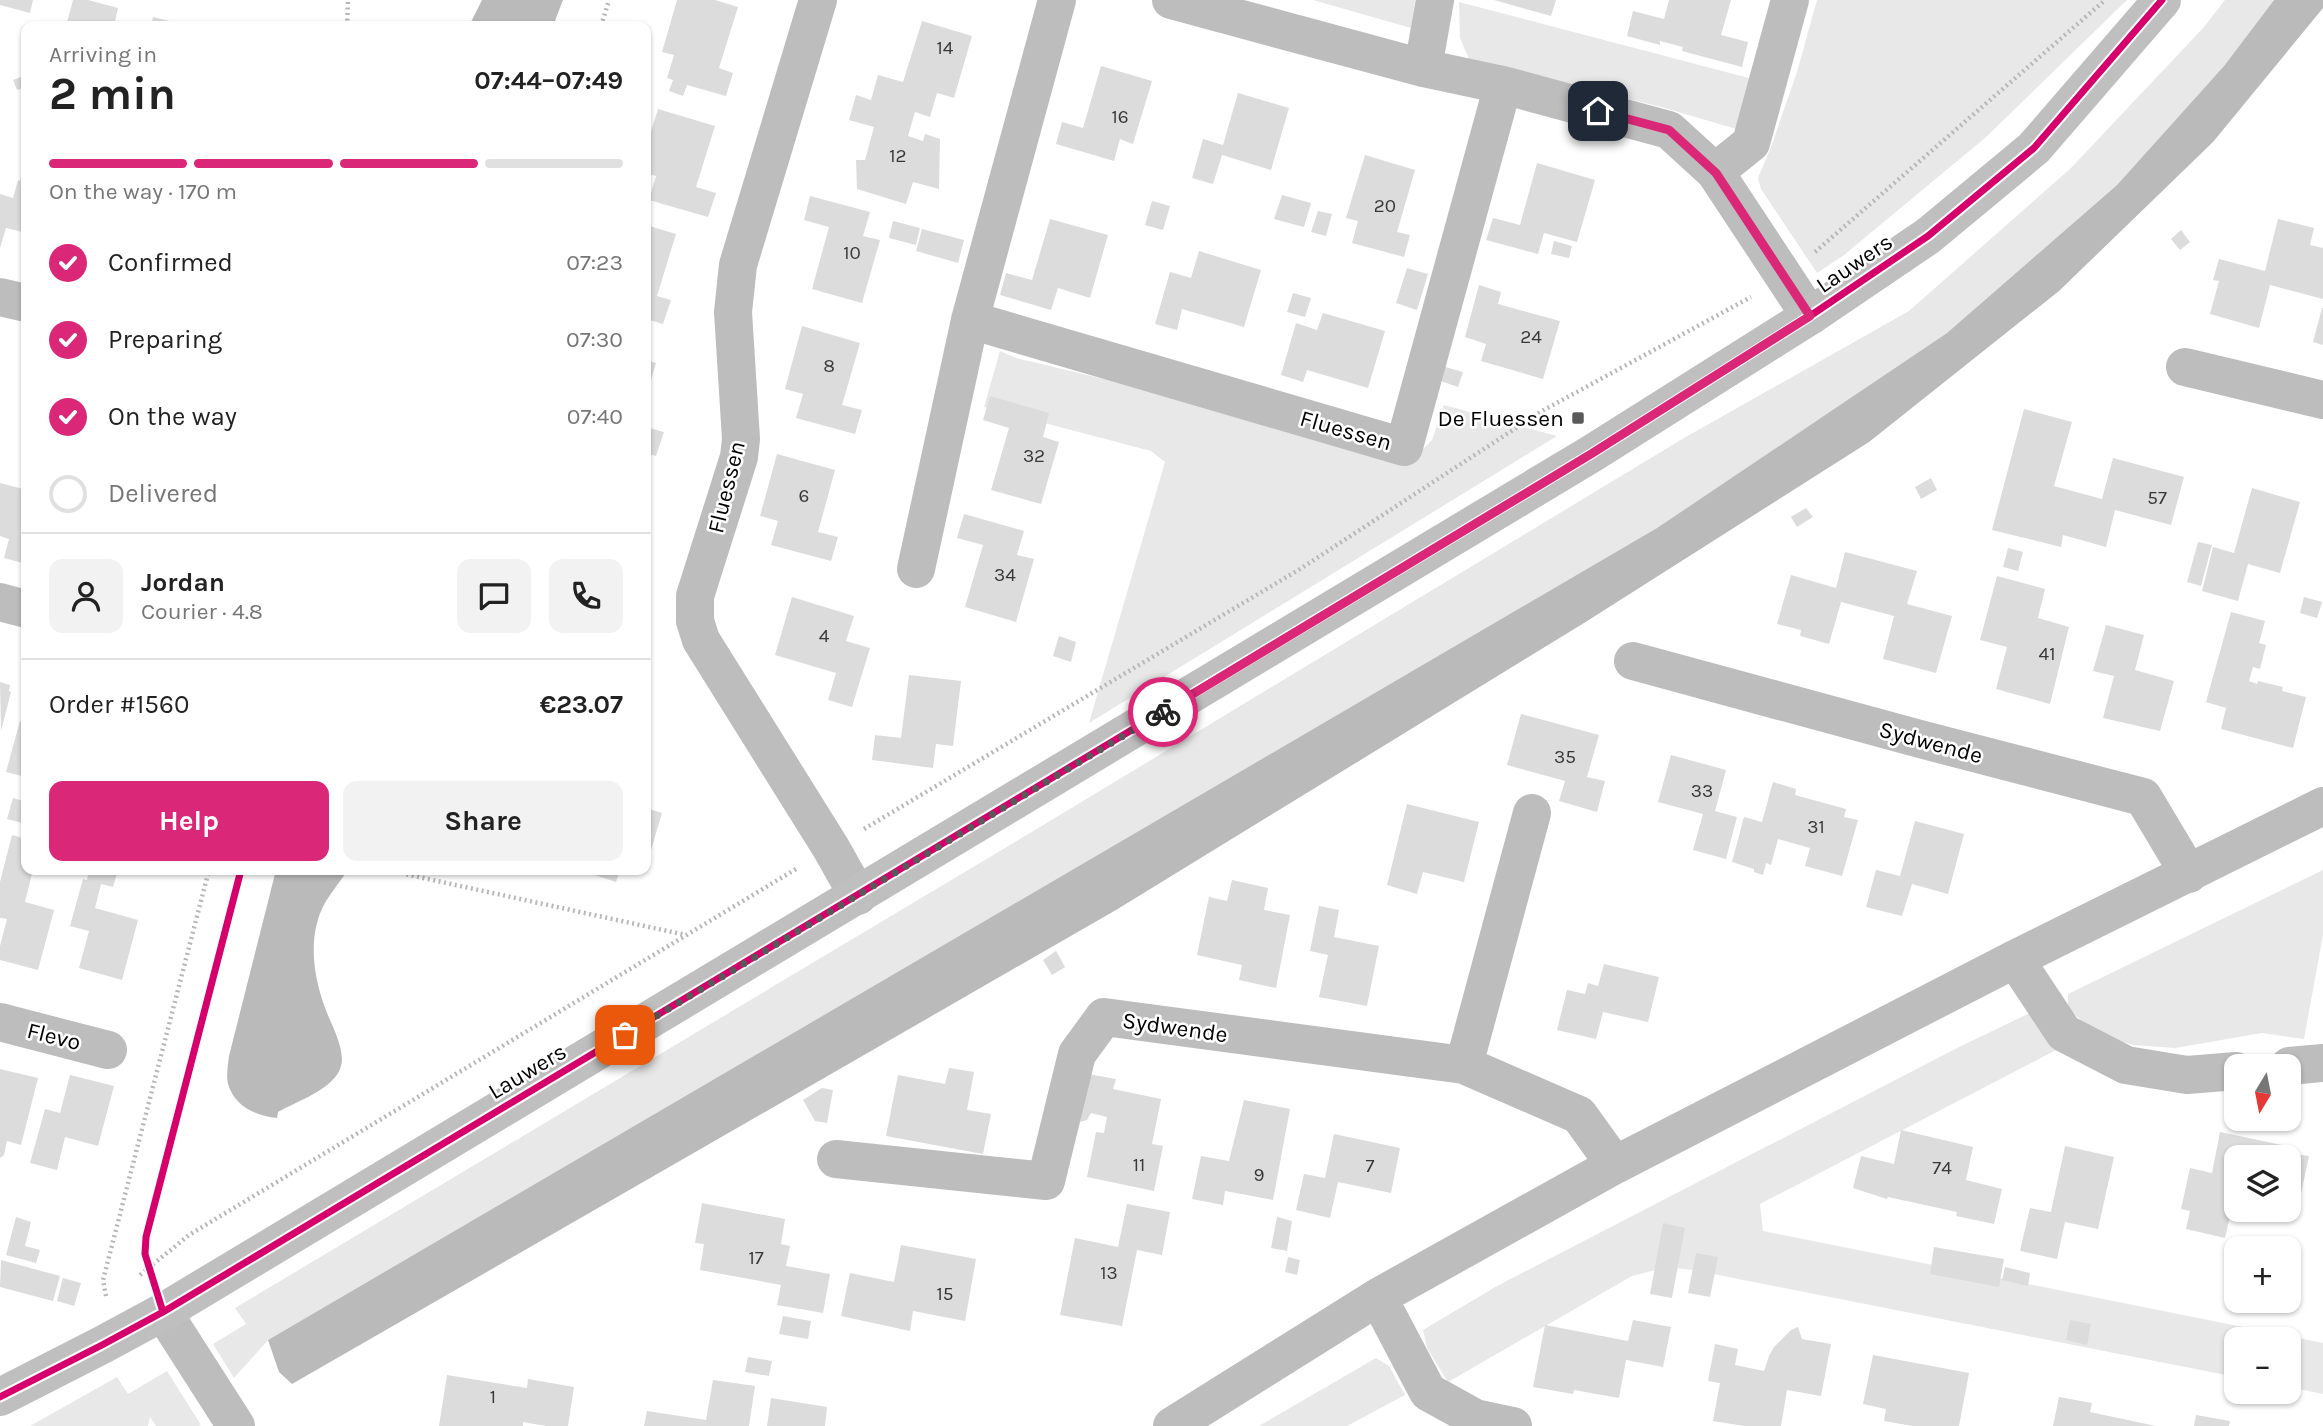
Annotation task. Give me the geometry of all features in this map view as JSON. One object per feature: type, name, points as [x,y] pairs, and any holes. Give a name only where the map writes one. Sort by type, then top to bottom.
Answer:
[{"type":"street","name":"Fluessen","points":[[818,0],[738,265],[733,312],[741,439],[739,457],[695,596],[695,621],[701,640],[858,896]]},
{"type":"street","points":[[916,569],[970,320],[1057,0]]},
{"type":"street","points":[[1171,0],[1423,68],[1503,85],[1669,130],[1716,173],[1751,143],[1790,0]]},
{"type":"street","points":[[1423,68],[1435,0]]},
{"type":"street","name":"Lauwers","points":[[0,1397],[163,1312],[1591,454],[1810,316],[1928,236],[2034,148],[2162,0]]},
{"type":"street","name":"Fluessen","points":[[970,320],[1404,447],[1503,85]]},
{"type":"street","name":"Lauwers","points":[[1716,173],[1810,316]]},
{"type":"street","points":[[0,297],[21,302]]},
{"type":"street","points":[[2185,367],[2323,400]]},
{"type":"street","points":[[0,602],[21,608]]},
{"type":"street","name":"Sydwende","points":[[1633,662],[2143,797],[2189,874]]},
{"type":"street","points":[[1172,1426],[1378,1297],[1615,1165],[2015,959],[2323,806]]},
{"type":"street","points":[[1464,1065],[1532,813]]},
{"type":"street","points":[[2015,959],[2064,1033],[2126,1065],[2187,1075],[2224,1072]]},
{"type":"street","name":"Sydwende","points":[[836,1159],[1046,1181],[1077,1054],[1104,1017],[1464,1065],[1579,1115],[1615,1165]]},
{"type":"street","name":"Flevo","points":[[0,1022],[108,1050]]},
{"type":"street","points":[[2301,1065],[2323,1063]]},
{"type":"street","points":[[1378,1297],[1428,1392],[1475,1418],[1513,1426]]},
{"type":"street","points":[[163,1312],[236,1426]]},
{"type":"path","points":[[347,21],[348,0]]},
{"type":"path","points":[[603,21],[609,0]]},
{"type":"path","points":[[138,1276],[148,1265],[189,1235],[1300,569],[1542,411],[1785,278],[2105,0]]},
{"type":"path","points":[[117,1293],[106,1301],[103,1280],[208,875]]},
{"type":"path","points":[[410,875],[687,935]]},
{"type":"path","points":[[148,1265],[163,1312]]},
{"type":"shaded area","points":[[482,0],[563,0],[555,21],[472,21]]},
{"type":"shaded area","points":[[1313,0],[1415,0],[1411,28]]},
{"type":"shaded area","points":[[1817,0],[2127,0],[1985,138],[1844,255],[1817,273],[1761,189],[1758,178],[1797,72]]},
{"type":"shaded area","points":[[2225,0],[2274,0],[2224,66],[2117,185],[1947,333],[1657,528],[268,1340],[234,1378],[213,1344],[246,1324],[235,1308],[1684,438],[1909,311],[2071,168],[2204,27]]},
{"type":"shaded area","points":[[2274,0],[2323,0],[2323,8],[2213,142],[2059,291],[1869,442],[1584,623],[1116,910],[292,1384],[279,1372],[268,1340],[1657,528],[1947,333],[2117,185],[2224,66]]},
{"type":"shaded area","points":[[1459,2],[1764,82],[1736,129],[1665,108],[1469,59],[1460,38]]},
{"type":"shaded area","points":[[1000,351],[1016,358],[1418,454],[1432,440],[1444,405],[1557,436],[1089,723],[1165,462],[1151,451],[984,407]]},
{"type":"shaded area","points":[[2323,870],[2323,935],[2304,1039],[2262,1033],[2175,1048],[2133,1045],[2096,1034],[2068,1008],[2068,994]]},
{"type":"shaded area","points":[[275,875],[344,875],[319,915],[314,945],[316,976],[342,1055],[337,1074],[323,1088],[278,1112],[277,1118],[254,1112],[236,1099],[228,1084],[229,1056]]},
{"type":"shaded area","points":[[2032,1012],[2056,1050],[1760,1204],[1763,1231],[2243,1327],[2224,1327],[2224,1375],[1667,1267],[1632,1276],[1448,1382],[1427,1348],[1423,1330],[1497,1286],[1961,1046]]},
{"type":"shaded area","points":[[2301,1339],[2323,1343],[2323,1394],[2301,1389]]},
{"type":"shaded area","points":[[1376,1358],[1389,1366],[1405,1395],[1347,1426],[1259,1426]]},
{"type":"shaded area","points":[[167,1371],[201,1425],[156,1426],[150,1417],[148,1426],[30,1426],[117,1377],[128,1394]]},
{"type":"building","points":[[0,0],[33,0],[30,13],[0,5]]},
{"type":"building","points":[[73,0],[88,0],[118,8],[115,21],[67,21]]},
{"type":"building","points":[[677,0],[715,0],[738,7],[719,68],[733,73],[726,96],[687,85],[683,96],[669,91],[673,80],[667,78],[674,55],[662,52]]},
{"type":"building","points":[[1494,0],[1556,0],[1551,16]]},
{"type":"building","points":[[1669,0],[1731,0],[1721,35],[1748,42],[1742,67],[1682,51],[1683,47],[1660,41],[1660,45],[1627,36],[1633,11],[1664,19]]},
{"type":"building","points":[[153,17],[170,21],[152,21]]},
{"type":"building","points":[[922,21],[972,36],[954,98],[937,93],[930,117],[915,112],[908,136],[923,141],[925,134],[940,139],[939,189],[913,182],[906,204],[857,189],[856,160],[865,160],[874,127],[849,120],[856,95],[871,100],[878,75],[903,82]]},
{"type":"building","points":[[1101,66],[1152,81],[1133,144],[1120,139],[1114,161],[1056,144],[1062,122],[1083,128]]},
{"type":"building","points":[[21,77],[21,89],[17,90],[13,80]]},
{"type":"building","points":[[1238,93],[1289,108],[1271,170],[1222,155],[1213,184],[1192,178],[1203,139],[1223,145]]},
{"type":"building","points":[[658,109],[715,126],[696,187],[716,193],[708,217],[651,201],[656,176],[651,174],[651,131]]},
{"type":"building","points":[[1365,155],[1415,170],[1397,232],[1410,235],[1404,257],[1352,243],[1358,221],[1346,218]]},
{"type":"building","points":[[1537,163],[1595,180],[1577,242],[1544,233],[1538,254],[1486,240],[1493,218],[1520,225]]},
{"type":"building","points":[[21,177],[21,232],[6,228],[0,248],[0,194],[13,198],[18,180],[20,181]]},
{"type":"building","points":[[1282,195],[1311,203],[1304,227],[1274,219]]},
{"type":"building","points":[[810,196],[870,212],[863,236],[880,240],[862,303],[812,289],[829,227],[804,220]]},
{"type":"building","points":[[1152,201],[1170,206],[1163,230],[1145,225]]},
{"type":"building","points":[[1318,211],[1332,214],[1326,236],[1311,232]]},
{"type":"building","points":[[1050,219],[1108,235],[1090,298],[1058,288],[1051,310],[1000,295],[1006,273],[1032,280]]},
{"type":"building","points":[[2278,219],[2314,228],[2310,245],[2323,248],[2323,299],[2270,285],[2259,328],[2210,314],[2219,281],[2213,280],[2219,259],[2265,271]]},
{"type":"building","points":[[893,221],[920,228],[916,245],[889,238]]},
{"type":"building","points":[[651,226],[676,234],[657,296],[671,300],[663,324],[651,320]]},
{"type":"building","points":[[922,229],[964,240],[958,263],[916,251]]},
{"type":"building","points":[[2181,230],[2190,242],[2180,250],[2171,239]]},
{"type":"building","points":[[1554,241],[1572,246],[1569,258],[1551,254]]},
{"type":"building","points":[[1199,251],[1261,270],[1244,327],[1182,309],[1177,330],[1155,324],[1170,272],[1191,278]]},
{"type":"building","points":[[1407,268],[1428,274],[1417,310],[1396,303]]},
{"type":"building","points":[[1479,285],[1501,292],[1498,304],[1560,321],[1543,379],[1481,361],[1486,344],[1465,337]]},
{"type":"building","points":[[1293,293],[1311,298],[1305,317],[1287,312]]},
{"type":"building","points":[[2323,308],[2323,345],[2313,342]]},
{"type":"building","points":[[1323,313],[1385,331],[1368,388],[1307,370],[1303,382],[1281,375],[1296,323],[1317,330]]},
{"type":"building","points":[[802,326],[860,343],[842,405],[862,410],[855,434],[796,418],[803,394],[785,389]]},
{"type":"building","points":[[651,362],[656,363],[651,380]]},
{"type":"building","points":[[1442,366],[1463,372],[1458,387],[1438,380]]},
{"type":"building","points":[[990,396],[1049,413],[1043,437],[1059,442],[1041,504],[991,490],[1009,428],[983,420]]},
{"type":"building","points":[[2024,409],[2072,422],[2054,486],[2102,499],[2113,458],[2184,477],[2171,525],[2115,510],[2106,547],[2063,535],[2061,547],[1992,530]]},
{"type":"building","points":[[651,428],[664,432],[656,456],[651,454]]},
{"type":"building","points":[[777,454],[835,470],[818,532],[838,537],[831,561],[771,545],[778,521],[760,516]]},
{"type":"building","points":[[1931,478],[1937,490],[1921,499],[1915,487]]},
{"type":"building","points":[[0,483],[21,488],[21,563],[4,558],[9,539],[0,536]]},
{"type":"building","points":[[2252,488],[2300,502],[2280,573],[2248,564],[2238,601],[2202,591],[2213,547],[2234,553]]},
{"type":"building","points":[[1806,508],[1813,517],[1797,527],[1791,517]]},
{"type":"building","points":[[964,514],[1024,531],[1017,555],[1034,559],[1016,622],[965,607],[983,545],[957,538]]},
{"type":"building","points":[[2198,542],[2212,545],[2201,586],[2187,582]]},
{"type":"building","points":[[2008,548],[2023,552],[2018,571],[2003,567]]},
{"type":"building","points":[[1845,552],[1917,571],[1907,604],[1952,616],[1936,673],[1883,659],[1894,616],[1841,602],[1829,644],[1800,636],[1801,630],[1777,624],[1791,575],[1836,588]]},
{"type":"building","points":[[1997,576],[2045,589],[2038,618],[2069,627],[2050,704],[1996,689],[2007,647],[1980,640]]},
{"type":"building","points":[[792,597],[854,616],[846,641],[870,648],[852,707],[828,700],[836,673],[775,655]]},
{"type":"building","points":[[2304,597],[2322,602],[2317,618],[2300,613]]},
{"type":"building","points":[[2231,612],[2265,621],[2259,643],[2266,645],[2260,669],[2253,667],[2249,681],[2283,687],[2282,691],[2306,697],[2293,748],[2221,729],[2226,708],[2206,702]]},
{"type":"building","points":[[2106,625],[2144,635],[2135,670],[2174,681],[2160,731],[2103,718],[2114,676],[2093,671]]},
{"type":"building","points":[[1059,636],[1076,642],[1071,662],[1053,656]]},
{"type":"building","points":[[909,675],[961,681],[953,746],[936,744],[933,768],[872,760],[875,735],[901,738]]},
{"type":"building","points":[[0,682],[10,685],[11,692],[1,731]]},
{"type":"building","points":[[1521,714],[1599,735],[1587,777],[1605,781],[1597,812],[1559,801],[1565,781],[1507,765]]},
{"type":"building","points":[[20,721],[21,721],[21,776],[6,772]]},
{"type":"building","points":[[1671,755],[1726,770],[1715,811],[1737,817],[1726,859],[1693,850],[1703,814],[1658,802]]},
{"type":"building","points":[[1773,782],[1796,789],[1795,795],[1846,809],[1844,817],[1858,820],[1842,876],[1805,866],[1810,848],[1778,839],[1771,865],[1766,863],[1763,875],[1732,862],[1744,817],[1762,822]]},
{"type":"building","points":[[13,798],[21,800],[21,823],[7,819]]},
{"type":"building","points":[[1407,804],[1479,822],[1464,882],[1423,872],[1417,894],[1387,885]]},
{"type":"building","points":[[651,810],[662,813],[651,850]]},
{"type":"building","points":[[1915,821],[1964,834],[1948,894],[1912,884],[1902,916],[1866,907],[1876,870],[1900,876]]},
{"type":"building","points":[[12,835],[21,838],[21,875],[32,875],[25,902],[54,910],[38,970],[0,960],[0,946],[7,919],[0,918],[0,882]]},
{"type":"building","points":[[88,875],[117,875],[113,887],[101,884],[95,908],[138,920],[122,980],[79,968],[89,931],[70,926],[83,879],[87,880]]},
{"type":"building","points":[[594,875],[618,875],[616,882]]},
{"type":"building","points":[[1232,880],[1268,888],[1264,910],[1290,915],[1276,988],[1239,980],[1242,965],[1197,955],[1209,897],[1227,901]]},
{"type":"building","points":[[1319,906],[1339,910],[1334,937],[1379,946],[1367,1006],[1319,997],[1328,955],[1310,951]]},
{"type":"building","points":[[1056,951],[1065,967],[1052,975],[1043,960]]},
{"type":"building","points":[[1604,964],[1659,977],[1648,1022],[1603,1012],[1596,1039],[1557,1030],[1567,990],[1585,994],[1588,983],[1598,986]]},
{"type":"building","points":[[949,1068],[974,1072],[967,1110],[991,1114],[983,1154],[886,1136],[898,1075],[945,1084]]},
{"type":"building","points":[[0,1069],[38,1078],[21,1145],[7,1141],[4,1155],[0,1158]]},
{"type":"building","points":[[1088,1074],[1116,1079],[1113,1089],[1161,1099],[1152,1144],[1163,1146],[1154,1191],[1087,1177],[1096,1132],[1104,1133],[1107,1117],[1091,1113],[1087,1120],[1080,1122]]},
{"type":"building","points":[[70,1075],[114,1086],[98,1146],[65,1137],[57,1170],[30,1163],[45,1109],[60,1113]]},
{"type":"building","points":[[822,1088],[833,1090],[827,1123],[815,1121],[803,1100]]},
{"type":"building","points":[[1244,1100],[1290,1109],[1273,1200],[1225,1191],[1223,1205],[1192,1199],[1201,1156],[1229,1161]]},
{"type":"building","points":[[1901,1130],[1973,1147],[1966,1180],[2002,1189],[1994,1224],[1956,1216],[1957,1212],[1888,1197],[1887,1199],[1853,1188],[1861,1156],[1894,1164]]},
{"type":"building","points":[[2220,1132],[2282,1145],[2224,1145],[2224,1222],[2229,1222],[2224,1238],[2186,1229],[2190,1211],[2181,1209],[2190,1168],[2212,1173]]},
{"type":"building","points":[[1334,1134],[1400,1148],[1391,1193],[1338,1182],[1330,1218],[1296,1210],[1304,1174],[1325,1178]]},
{"type":"building","points":[[2065,1146],[2114,1157],[2098,1229],[2065,1222],[2057,1259],[2020,1251],[2030,1208],[2051,1212]]},
{"type":"building","points":[[2301,1155],[2309,1156],[2301,1194]]},
{"type":"building","points":[[702,1203],[785,1219],[781,1244],[790,1246],[786,1266],[830,1274],[823,1313],[777,1305],[781,1285],[700,1270],[704,1244],[695,1243]]},
{"type":"building","points":[[1127,1204],[1170,1212],[1162,1255],[1137,1250],[1122,1326],[1060,1315],[1075,1238],[1118,1247]]},
{"type":"building","points":[[16,1217],[31,1222],[25,1246],[40,1250],[36,1263],[6,1255]]},
{"type":"building","points":[[1277,1217],[1292,1221],[1287,1251],[1271,1248]]},
{"type":"building","points":[[1663,1223],[1685,1228],[1672,1298],[1650,1294]]},
{"type":"building","points":[[901,1245],[976,1259],[965,1321],[913,1311],[910,1331],[841,1316],[850,1273],[894,1282]]},
{"type":"building","points":[[1934,1247],[2004,1259],[1999,1287],[1930,1274]]},
{"type":"building","points":[[1696,1253],[1718,1257],[1710,1297],[1688,1293]]},
{"type":"building","points":[[1288,1257],[1300,1260],[1297,1275],[1285,1272]]},
{"type":"building","points":[[1,1260],[60,1276],[53,1301],[0,1287]]},
{"type":"building","points":[[2005,1267],[2030,1273],[2028,1286],[2002,1280]]},
{"type":"building","points":[[63,1278],[81,1283],[74,1306],[57,1301]]},
{"type":"building","points":[[783,1316],[811,1321],[808,1339],[779,1334]]},
{"type":"building","points":[[1633,1320],[1671,1327],[1663,1367],[1626,1360],[1619,1398],[1574,1390],[1573,1394],[1533,1387],[1545,1325],[1628,1341]]},
{"type":"building","points":[[2070,1320],[2091,1324],[2087,1345],[2066,1340]]},
{"type":"building","points":[[1798,1327],[1802,1339],[1831,1344],[1821,1396],[1787,1390],[1781,1426],[1744,1426],[1713,1421],[1720,1383],[1708,1381],[1715,1344],[1738,1349],[1735,1365],[1764,1371],[1774,1347],[1791,1330]]},
{"type":"building","points":[[1873,1355],[1969,1373],[1959,1426],[1912,1426],[1884,1421],[1886,1409],[1863,1404]]},
{"type":"building","points":[[748,1357],[772,1361],[769,1376],[745,1372]]},
{"type":"building","points":[[447,1375],[527,1388],[528,1379],[574,1387],[568,1426],[523,1422],[523,1426],[439,1426]]},
{"type":"building","points":[[713,1380],[755,1386],[749,1426],[644,1426],[647,1411],[706,1420]]},
{"type":"building","points":[[2059,1397],[2092,1403],[2090,1412],[2156,1426],[2053,1426]]},
{"type":"building","points":[[771,1398],[827,1407],[825,1426],[767,1426]]},
{"type":"building","points":[[2196,1415],[2230,1421],[2229,1426],[2194,1426]]},
{"type":"cycle path","points":[[0,1397],[163,1312],[1591,454],[1810,316],[1928,236],[2034,148],[2162,0]]},
{"type":"cycle path","points":[[163,1312],[145,1254],[146,1237],[240,875]]},
{"type":"way so far","points":[[625,1035],[1163,712]]},
{"type":"place","name":"De Fluessen","points":[[1578,418]]},
{"type":"route","points":[[1163,712],[1591,454],[1810,316],[1716,173],[1669,130],[1598,111]]}]
